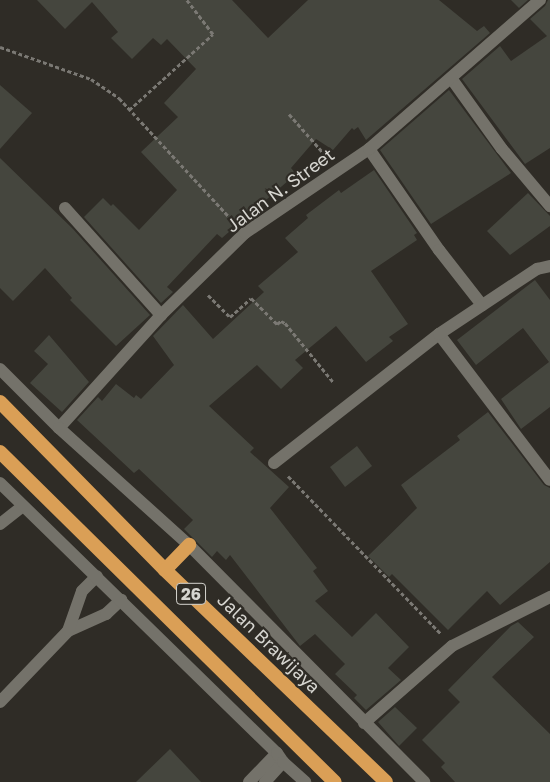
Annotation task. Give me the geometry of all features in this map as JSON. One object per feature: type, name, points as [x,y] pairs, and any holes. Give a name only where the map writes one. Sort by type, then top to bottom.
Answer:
[{"type":"highway","name":"Jalan Brawijaya","points":[[0,402],[165,570],[386,782]]},
{"type":"highway","name":"26","points":[[0,452],[336,782]]},
{"type":"highway","points":[[165,570],[189,545]]},
{"type":"street","name":"Jalan N. Street","points":[[59,428],[161,315],[245,233],[369,149],[540,0]]},
{"type":"street","points":[[451,78],[502,149],[550,206]]},
{"type":"street","points":[[369,149],[439,250],[482,305]]},
{"type":"street","points":[[64,208],[161,315]]},
{"type":"street","points":[[274,463],[439,334],[537,268],[550,266]]},
{"type":"street","points":[[439,334],[550,480]]},
{"type":"street","points":[[0,369],[59,428],[189,545],[424,782]]},
{"type":"street","points":[[0,483],[305,782]]},
{"type":"street","points":[[0,524],[23,506]]},
{"type":"street","points":[[68,631],[82,592],[97,576]]},
{"type":"street","points":[[364,723],[452,646],[550,597]]},
{"type":"street","points":[[0,702],[68,631],[106,614],[121,600]]},
{"type":"street","points":[[249,782],[280,757]]},
{"type":"street","points":[[265,782],[280,757]]},
{"type":"path","points":[[129,110],[213,34],[186,0]]},
{"type":"path","points":[[0,47],[91,79],[119,98],[245,233]]},
{"type":"path","points":[[289,114],[338,169]]},
{"type":"path","points":[[195,282],[230,316],[251,298],[276,324],[281,321],[285,323],[334,383]]},
{"type":"path","points":[[274,463],[452,646]]},
{"type":"building","points":[[37,0],[232,0],[268,38],[308,0],[439,0],[477,31],[484,26],[490,33],[366,140],[358,127],[354,130],[352,128],[333,150],[316,139],[291,168],[296,174],[222,238],[217,234],[167,287],[173,292],[161,303],[84,217],[103,198],[111,206],[113,204],[139,230],[177,190],[141,152],[178,117],[164,103],[196,69],[167,39],[161,45],[153,38],[132,59],[111,38],[118,32],[92,2],[65,29]]},
{"type":"building","points":[[511,0],[528,0],[519,8]]},
{"type":"building","points":[[548,0],[550,0],[550,148],[525,164],[462,79],[500,46],[511,61],[547,36],[530,19],[545,6]]},
{"type":"building","points":[[0,85],[32,113],[0,149]]},
{"type":"building","points":[[449,90],[511,173],[431,224],[380,150]]},
{"type":"building","points":[[0,158],[73,229],[150,315],[116,346],[70,300],[72,298],[45,268],[13,301],[0,288]]},
{"type":"building","points":[[374,170],[417,233],[414,235],[417,240],[371,271],[408,324],[389,337],[393,341],[366,362],[336,326],[295,360],[303,368],[281,389],[257,365],[209,406],[254,448],[250,452],[289,487],[270,508],[317,568],[313,571],[328,591],[315,601],[352,637],[376,613],[409,647],[388,668],[401,680],[366,710],[354,698],[357,695],[335,674],[345,664],[315,634],[300,646],[230,555],[226,560],[217,551],[212,557],[184,529],[193,520],[139,469],[134,473],[77,420],[98,397],[102,401],[116,384],[134,398],[136,395],[141,399],[174,365],[153,336],[183,305],[213,339],[264,292],[258,286],[298,252],[285,238],[308,218],[306,215],[339,190],[341,193]]},
{"type":"building","points":[[528,193],[550,216],[550,226],[510,255],[487,231]]},
{"type":"building","points":[[535,280],[550,300],[550,407],[521,429],[501,399],[549,362],[523,328],[476,365],[457,340]]},
{"type":"building","points":[[49,335],[89,382],[62,412],[30,383],[48,364],[34,351]]},
{"type":"building","points":[[488,412],[544,485],[550,488],[550,562],[500,605],[487,591],[448,630],[392,574],[389,577],[368,556],[417,508],[401,485],[460,440],[457,436]]},
{"type":"building","points":[[357,446],[372,466],[345,487],[330,467]]},
{"type":"building","points":[[518,622],[534,637],[492,677],[550,734],[550,782],[455,782],[441,767],[445,763],[422,740],[460,702],[448,690],[511,626]]},
{"type":"building","points":[[395,707],[417,728],[399,746],[378,722]]},
{"type":"building","points":[[170,749],[201,782],[136,782]]}]
